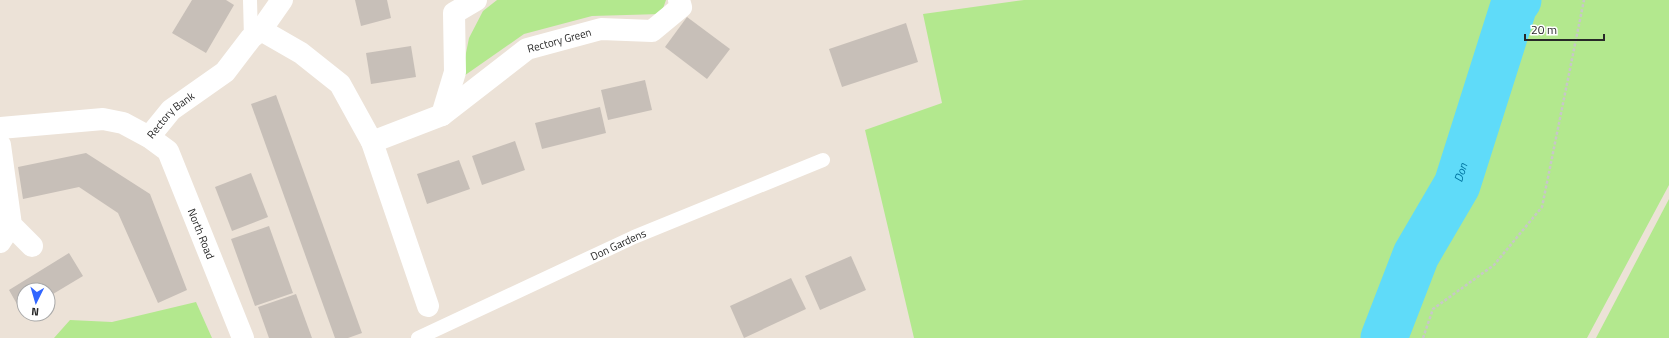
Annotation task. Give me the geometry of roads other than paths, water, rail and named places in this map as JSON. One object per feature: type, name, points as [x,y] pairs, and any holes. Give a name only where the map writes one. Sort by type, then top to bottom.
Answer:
[{"type":"street","name":"Rectory Bank","points":[[0,128],[103,119],[123,123],[149,137],[171,110],[225,72],[282,0]]},
{"type":"street","points":[[442,115],[455,72],[454,13],[476,0]]},
{"type":"street","name":"Rectory Green","points":[[372,142],[442,115],[527,49],[602,29],[652,31],[681,7],[679,0]]},
{"type":"street","points":[[256,34],[301,53],[340,84],[372,142],[428,306]]},
{"type":"street","name":"North Road","points":[[149,137],[168,151],[243,338]]},
{"type":"street","points":[[0,145],[6,234],[32,246]]},
{"type":"lane","points":[[250,0],[256,34]]},
{"type":"lane","name":"Don Gardens","points":[[418,338],[634,237],[823,160]]},
{"type":"waterway","name":"Don","points":[[1384,338],[1416,255],[1457,185],[1514,5],[1518,0]]}]
